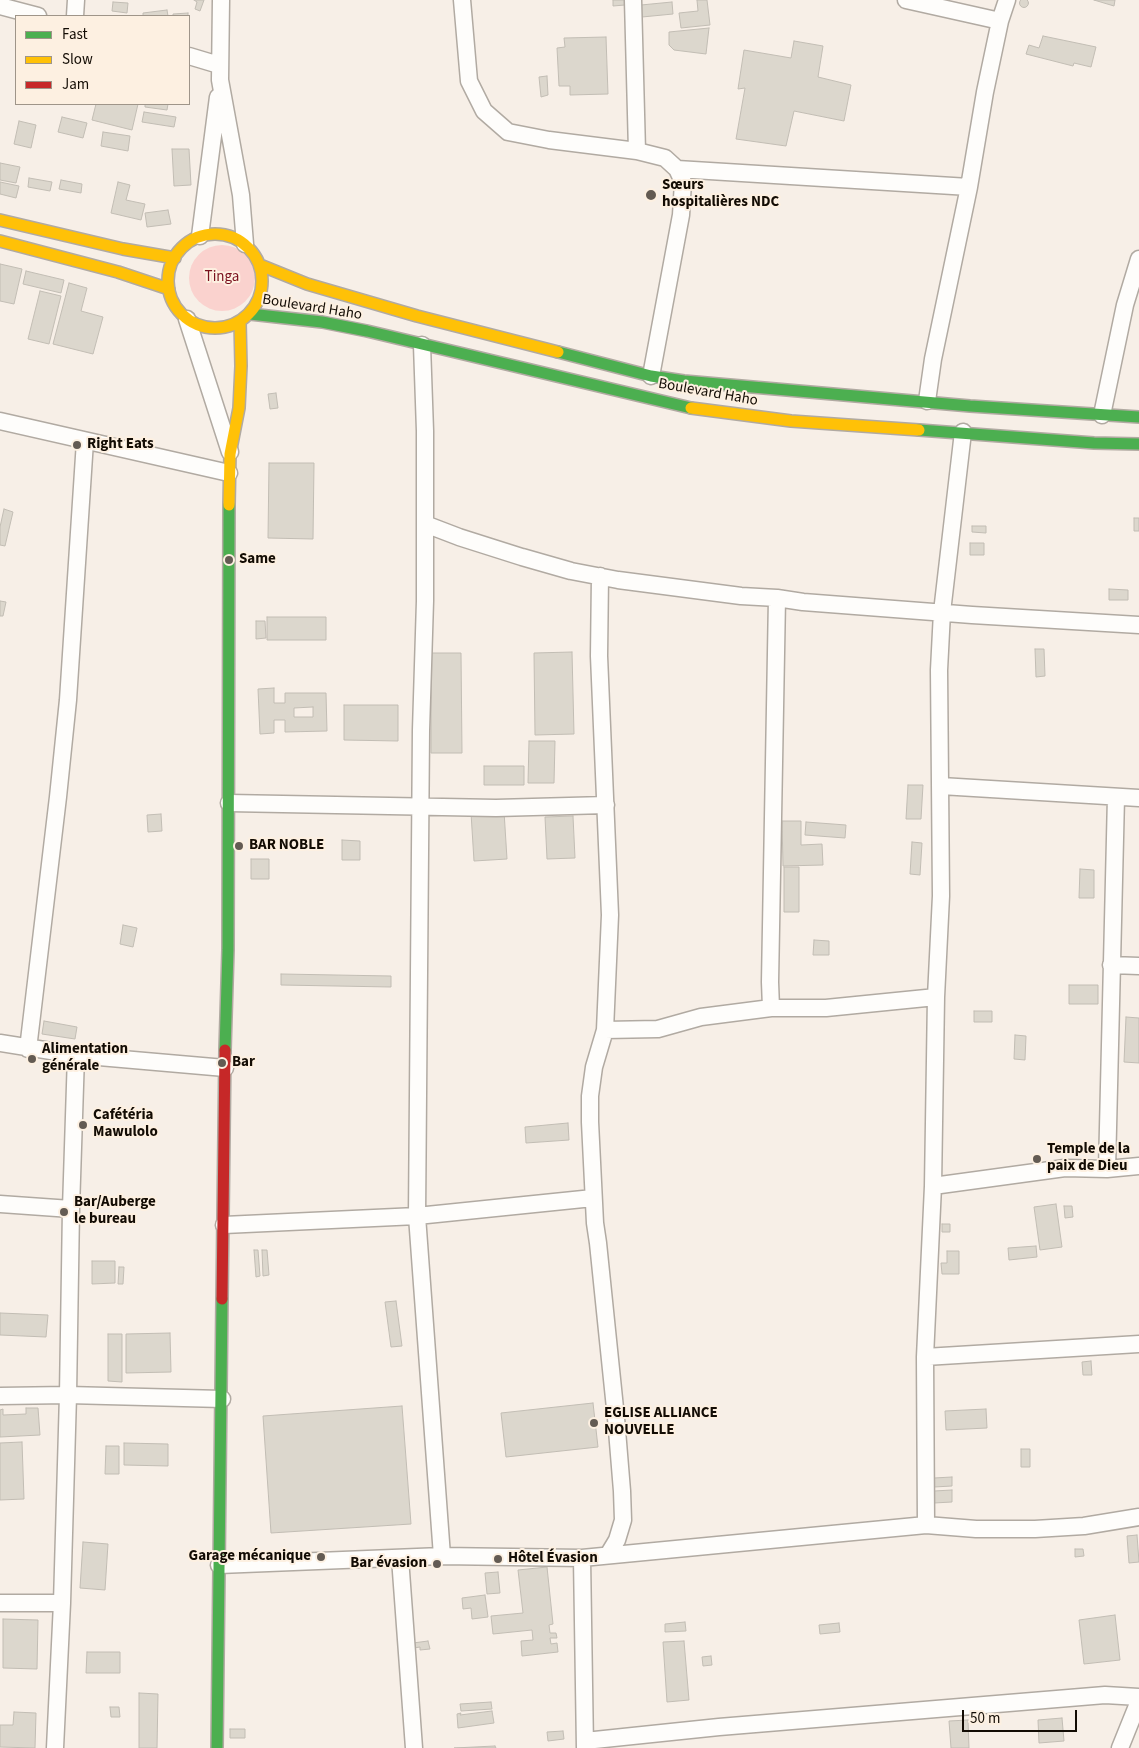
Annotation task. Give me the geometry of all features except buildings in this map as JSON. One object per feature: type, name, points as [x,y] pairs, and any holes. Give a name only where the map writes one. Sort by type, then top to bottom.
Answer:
[{"type":"main road","points":[[0,220],[175,258]]},
{"type":"main road","points":[[219,234],[245,244],[260,265],[262,278],[262,291],[250,314],[240,322],[222,328],[203,327],[187,319],[172,300],[169,289],[169,274],[175,258],[187,243],[200,236],[219,234]]},
{"type":"main road","points":[[0,241],[118,272],[169,289]]},
{"type":"main road","name":"Boulevard Haho","points":[[260,265],[308,284],[416,316],[651,376],[684,381],[1139,417]]},
{"type":"main road","name":"Boulevard Haho","points":[[250,314],[322,322],[693,409],[791,421],[1094,443],[1139,444]]},
{"type":"main road","points":[[217,1748],[228,950],[230,454],[239,408],[241,366],[240,322]]},
{"type":"street","points":[[75,15],[76,0]]},
{"type":"street","points":[[200,236],[219,72],[221,0]]},
{"type":"street","points":[[462,0],[469,81],[484,111],[508,132],[565,142],[637,151],[665,158],[677,169],[683,182],[681,215],[651,376]]},
{"type":"street","points":[[633,0],[637,151]]},
{"type":"street","points":[[906,0],[1000,21]]},
{"type":"street","points":[[927,401],[933,359],[969,187],[985,92],[1000,21],[1008,0]]},
{"type":"street","points":[[0,6],[34,15]]},
{"type":"street","points":[[190,57],[219,72]]},
{"type":"street","points":[[219,72],[241,195],[245,244]]},
{"type":"street","points":[[677,169],[969,187]]},
{"type":"street","points":[[1102,415],[1126,304],[1139,259]]},
{"type":"street","points":[[187,319],[230,454]]},
{"type":"street","points":[[422,345],[426,431],[416,1216],[442,1556]]},
{"type":"street","points":[[0,421],[85,442],[230,473]]},
{"type":"street","points":[[926,1525],[925,1357],[934,1186],[936,997],[941,896],[939,670],[942,612],[963,432]]},
{"type":"street","points":[[28,1048],[68,700],[85,442]]},
{"type":"street","points":[[425,524],[459,537],[571,571],[699,592],[803,602],[1139,625]]},
{"type":"street","points":[[600,576],[599,656],[610,915],[606,1030],[594,1066],[590,1096],[593,1198],[622,1492],[623,1520],[617,1540],[608,1555]]},
{"type":"street","points":[[771,1008],[777,598]]},
{"type":"street","points":[[941,786],[1034,790],[1139,798]]},
{"type":"street","points":[[1107,1169],[1116,797]]},
{"type":"street","points":[[229,803],[496,808],[606,805]]},
{"type":"street","points":[[1111,965],[1139,966]]},
{"type":"street","points":[[606,1030],[658,1029],[701,1017],[771,1008],[826,1008],[936,997]]},
{"type":"street","points":[[0,1043],[76,1055],[225,1068]]},
{"type":"street","points":[[55,1748],[62,1603],[76,1055]]},
{"type":"street","points":[[934,1186],[1065,1168],[1107,1169],[1139,1166]]},
{"type":"street","points":[[224,1225],[416,1216],[593,1198]]},
{"type":"street","points":[[0,1204],[71,1209]]},
{"type":"street","points":[[925,1357],[1139,1344]]},
{"type":"street","points":[[0,1396],[68,1395],[222,1399]]},
{"type":"street","points":[[219,1565],[442,1556],[582,1558],[926,1525],[1035,1529],[1084,1526],[1139,1517]]},
{"type":"street","points":[[400,1558],[414,1748]]},
{"type":"street","points":[[582,1558],[585,1744],[719,1727],[1105,1695],[1139,1699],[1120,1748]]},
{"type":"street","points":[[0,1603],[62,1603]]},
{"type":"green space","name":"Tinga","points":[[222,245],[235,248],[245,255],[252,265],[255,278],[252,291],[245,301],[235,308],[222,311],[209,308],[199,301],[192,291],[189,278],[192,265],[199,255],[209,248]]},
{"type":"traffic: fast","points":[[250,314],[322,322],[367,331],[691,408]]},
{"type":"traffic: fast","points":[[558,352],[651,376],[684,381],[970,406],[1139,417]]},
{"type":"traffic: fast","points":[[919,430],[1094,443],[1139,444]]},
{"type":"traffic: fast","points":[[225,1050],[228,950],[229,505]]},
{"type":"traffic: fast","points":[[217,1748],[222,1299]]},
{"type":"traffic: slow","points":[[0,220],[123,249],[175,258]]},
{"type":"traffic: slow","points":[[215,234],[233,237],[248,248],[259,263],[262,281],[259,299],[248,314],[233,325],[215,328],[197,325],[182,314],[171,299],[168,281],[171,263],[182,248],[197,237],[215,234]]},
{"type":"traffic: slow","points":[[0,241],[118,272],[169,289]]},
{"type":"traffic: slow","points":[[260,265],[307,284],[417,316],[558,352]]},
{"type":"traffic: slow","points":[[229,505],[230,454],[239,408],[241,366],[240,322]]},
{"type":"traffic: slow","points":[[691,408],[791,421],[919,430]]},
{"type":"traffic: jam","points":[[222,1299],[225,1050]]},
{"type":"place","name":"Sœurs hospitalières NDC","points":[[651,195]]},
{"type":"place","name":"Right Eats","points":[[77,445]]},
{"type":"place","name":"Same","points":[[229,560]]},
{"type":"place","name":"BAR NOBLE","points":[[239,846]]},
{"type":"place","name":"Alimentation générale","points":[[32,1059]]},
{"type":"place","name":"Bar","points":[[222,1063]]},
{"type":"place","name":"Cafétéria Mawulolo","points":[[83,1125]]},
{"type":"place","name":"Temple de la paix de Dieu","points":[[1037,1159]]},
{"type":"place","name":"Bar/Auberge le bureau","points":[[64,1212]]},
{"type":"place","name":"EGLISE ALLIANCE NOUVELLE","points":[[594,1423]]},
{"type":"place","name":"Garage mécanique","points":[[321,1557]]},
{"type":"place","name":"Hôtel Évasion","points":[[498,1559]]},
{"type":"place","name":"Bar évasion","points":[[437,1564]]}]
